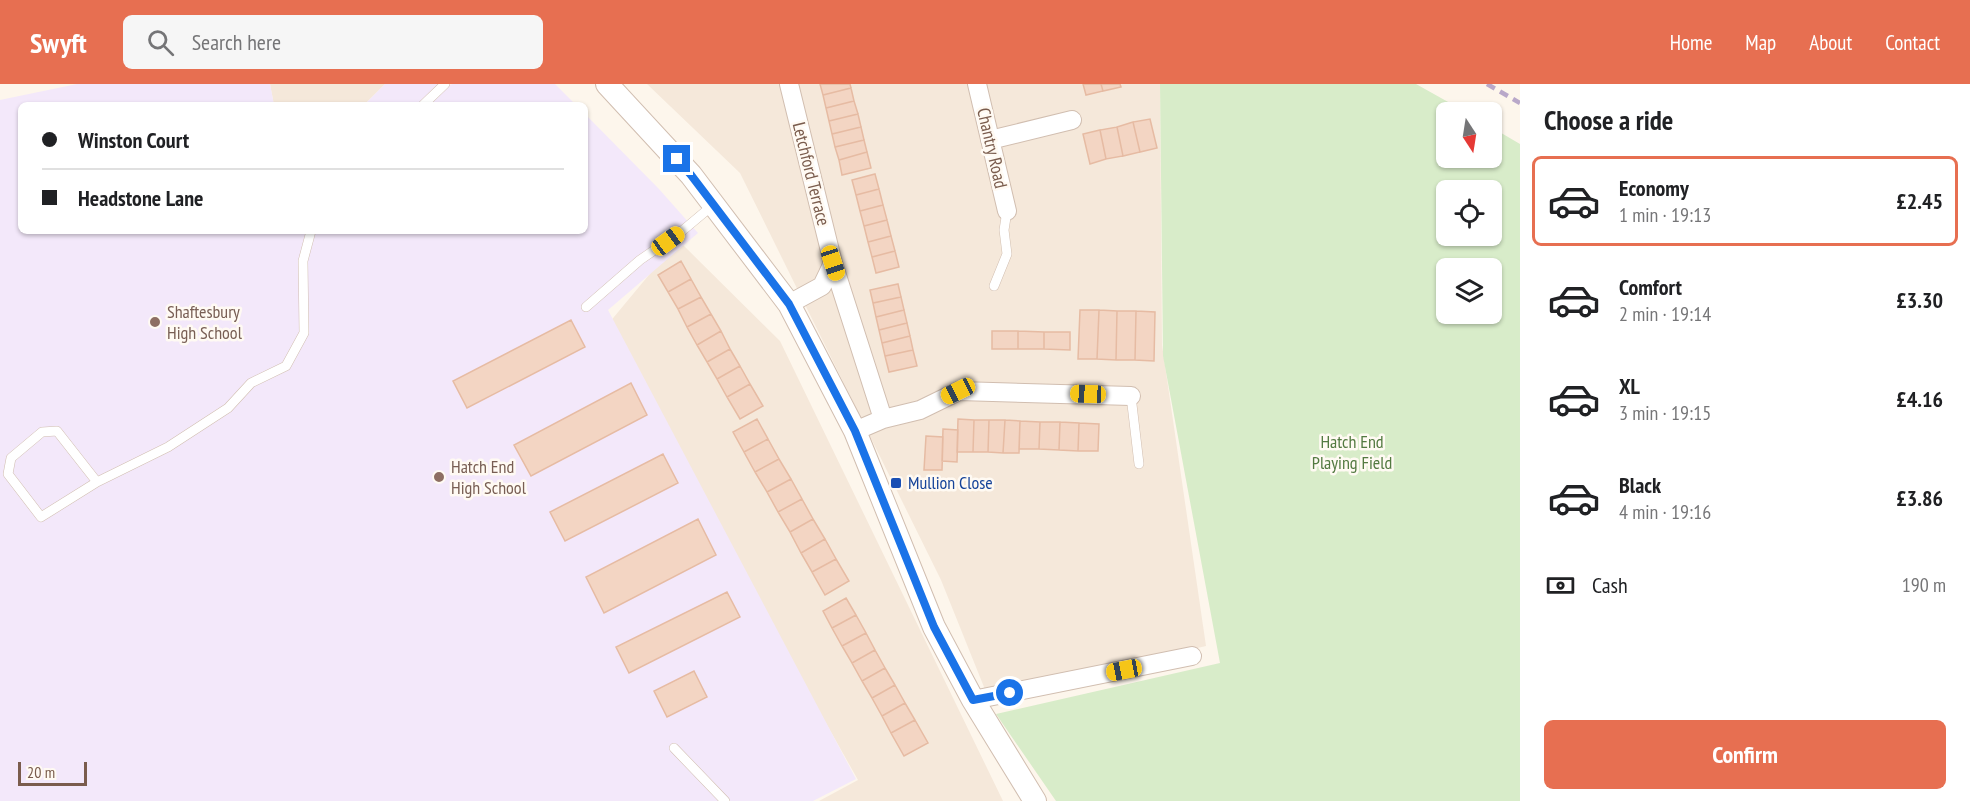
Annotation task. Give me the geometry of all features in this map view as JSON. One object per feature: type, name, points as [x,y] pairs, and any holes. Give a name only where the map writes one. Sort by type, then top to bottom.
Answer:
[{"type":"street","points":[[607,84],[691,175],[789,304],[855,431],[934,627],[973,700],[1035,801]]},
{"type":"street","name":"Letchford Terrace","points":[[789,84],[833,263],[883,419]]},
{"type":"street","name":"Chantry Road","points":[[977,84],[1007,211]]},
{"type":"street","points":[[990,140],[1072,120]]},
{"type":"street","points":[[789,304],[822,286],[833,263]]},
{"type":"street","points":[[855,431],[883,419],[920,410],[958,391],[1131,396]]},
{"type":"street","points":[[973,700],[1192,656]]},
{"type":"lane","points":[[426,102],[445,84]]},
{"type":"lane","points":[[586,307],[640,260],[682,231],[713,205]]},
{"type":"lane","points":[[994,286],[1007,254],[1004,230],[1007,211]]},
{"type":"lane","points":[[97,482],[57,431],[42,432],[11,458],[8,474],[41,517],[97,482],[168,447],[228,408],[252,383],[286,366],[304,333],[303,261],[310,234]]},
{"type":"lane","points":[[1131,396],[1140,464]]},
{"type":"lane","points":[[674,748],[725,801]]},
{"type":"shaded area","name":"Hatch End High School","points":[[77,84],[270,84],[273,102],[18,102],[18,234],[588,234],[588,117],[659,189],[698,233],[608,310],[856,779],[813,801],[0,801],[0,100]]},
{"type":"shaded area","points":[[270,84],[385,84],[367,102],[273,102]]},
{"type":"shaded area","points":[[385,84],[451,84],[422,99],[424,102],[367,102]]},
{"type":"shaded area","points":[[452,84],[555,84],[573,102],[424,102]]},
{"type":"shaded area","points":[[647,84],[1160,84],[1162,345],[1206,646],[988,697],[941,580],[740,173]]},
{"type":"shaded area","points":[[678,240],[780,341],[1003,801],[819,801],[858,780],[604,329]]},
{"type":"green space","name":"Hatch End Playing Field","points":[[1160,84],[1416,84],[1448,102],[1436,102],[1436,168],[1502,168],[1502,133],[1520,144],[1520,801],[1056,801],[996,714],[1220,663],[1163,356]]},
{"type":"building","points":[[820,84],[850,84],[851,88],[823,95]]},
{"type":"building","points":[[1083,84],[1101,84],[1103,91],[1086,95]]},
{"type":"building","points":[[1101,84],[1120,84],[1121,87],[1103,91]]},
{"type":"building","points":[[851,88],[854,101],[826,108],[823,95]]},
{"type":"building","points":[[854,101],[858,114],[829,121],[826,108]]},
{"type":"building","points":[[858,114],[861,127],[832,134],[829,121]]},
{"type":"building","points":[[1150,119],[1157,148],[1140,152],[1133,122]]},
{"type":"building","points":[[1133,122],[1140,152],[1123,156],[1117,127]]},
{"type":"building","points":[[861,127],[864,140],[835,147],[832,134]]},
{"type":"building","points":[[1117,127],[1123,156],[1106,159],[1100,130]]},
{"type":"building","points":[[1100,130],[1106,159],[1090,164],[1083,134]]},
{"type":"building","points":[[864,140],[867,152],[839,160],[835,147]]},
{"type":"building","points":[[867,152],[871,168],[842,175],[839,160]]},
{"type":"building","points":[[875,174],[879,189],[856,195],[852,180]]},
{"type":"building","points":[[879,189],[883,205],[860,211],[856,195]]},
{"type":"building","points":[[883,205],[887,220],[864,226],[860,211]]},
{"type":"building","points":[[887,220],[891,236],[868,242],[864,226]]},
{"type":"building","points":[[891,236],[895,251],[872,257],[868,242]]},
{"type":"building","points":[[895,251],[899,267],[876,273],[872,257]]},
{"type":"building","points":[[681,261],[691,279],[668,292],[658,275]]},
{"type":"building","points":[[691,279],[701,297],[678,309],[668,292]]},
{"type":"building","points":[[898,284],[901,297],[873,303],[870,290]]},
{"type":"building","points":[[701,297],[711,314],[687,327],[678,309]]},
{"type":"building","points":[[901,297],[904,310],[876,317],[873,303]]},
{"type":"building","points":[[904,310],[907,323],[879,330],[876,317]]},
{"type":"building","points":[[1080,310],[1099,310],[1097,359],[1078,359]]},
{"type":"building","points":[[1099,310],[1117,311],[1116,360],[1097,359]]},
{"type":"building","points":[[1117,311],[1136,311],[1135,360],[1116,360]]},
{"type":"building","points":[[1136,311],[1155,312],[1154,361],[1135,360]]},
{"type":"building","points":[[711,314],[721,331],[697,345],[687,327]]},
{"type":"building","points":[[571,320],[585,347],[467,408],[453,381]]},
{"type":"building","points":[[907,323],[910,336],[882,343],[879,330]]},
{"type":"building","points":[[721,331],[730,349],[707,362],[697,345]]},
{"type":"building","points":[[992,331],[1018,331],[1018,349],[992,349]]},
{"type":"building","points":[[1018,331],[1044,332],[1044,349],[1018,349]]},
{"type":"building","points":[[1044,332],[1070,332],[1070,350],[1044,349]]},
{"type":"building","points":[[910,336],[913,350],[885,356],[882,343]]},
{"type":"building","points":[[730,349],[740,366],[717,379],[707,362]]},
{"type":"building","points":[[913,350],[917,366],[889,372],[885,356]]},
{"type":"building","points":[[740,366],[750,384],[727,397],[717,379]]},
{"type":"building","points":[[631,383],[647,415],[531,476],[514,445]]},
{"type":"building","points":[[750,384],[763,406],[740,419],[727,397]]},
{"type":"building","points":[[757,419],[768,439],[744,452],[733,432]]},
{"type":"building","points":[[958,419],[974,420],[973,452],[957,452]]},
{"type":"building","points":[[974,420],[989,420],[988,452],[973,452]]},
{"type":"building","points":[[989,420],[1005,420],[1003,453],[988,452]]},
{"type":"building","points":[[1005,420],[1020,421],[1019,453],[1003,453]]},
{"type":"building","points":[[1020,421],[1040,422],[1039,449],[1019,449]]},
{"type":"building","points":[[1040,422],[1060,422],[1059,450],[1039,449]]},
{"type":"building","points":[[1060,422],[1079,423],[1078,451],[1059,450]]},
{"type":"building","points":[[1079,423],[1099,424],[1098,451],[1078,451]]},
{"type":"building","points":[[943,429],[958,430],[957,462],[942,461]]},
{"type":"building","points":[[926,436],[943,437],[942,470],[924,470]]},
{"type":"building","points":[[768,439],[779,459],[755,472],[744,452]]},
{"type":"building","points":[[663,454],[678,483],[565,541],[550,512]]},
{"type":"building","points":[[779,459],[791,479],[767,492],[755,472]]},
{"type":"building","points":[[791,479],[802,499],[778,512],[767,492]]},
{"type":"building","points":[[802,499],[813,519],[790,532],[778,512]]},
{"type":"building","points":[[698,519],[716,555],[604,613],[586,577]]},
{"type":"building","points":[[813,519],[825,539],[801,553],[790,532]]},
{"type":"building","points":[[825,539],[836,559],[812,572],[801,553]]},
{"type":"building","points":[[836,559],[849,581],[825,595],[812,572]]},
{"type":"building","points":[[727,592],[740,617],[629,673],[616,647]]},
{"type":"building","points":[[846,598],[856,615],[832,628],[823,611]]},
{"type":"building","points":[[856,615],[866,633],[842,646],[832,628]]},
{"type":"building","points":[[866,633],[875,650],[852,663],[842,646]]},
{"type":"building","points":[[875,650],[885,668],[862,681],[852,663]]},
{"type":"building","points":[[885,668],[895,685],[872,698],[862,681]]},
{"type":"building","points":[[694,671],[707,697],[667,717],[654,691]]},
{"type":"building","points":[[895,685],[905,703],[882,716],[872,698]]},
{"type":"building","points":[[905,703],[915,720],[891,733],[882,716]]},
{"type":"building","points":[[915,720],[928,743],[904,756],[891,733]]},
{"type":"railway","points":[[1487,84],[1520,103]]},
{"type":"place","name":"Shaftesbury High School","points":[[155,322]]},
{"type":"place","name":"Hatch End High School","points":[[439,477]]},
{"type":"place","name":"Mullion Close","points":[[896,483]]},
{"type":"route","points":[[677,159],[789,304],[855,431],[934,627],[973,700],[1010,693]]}]
